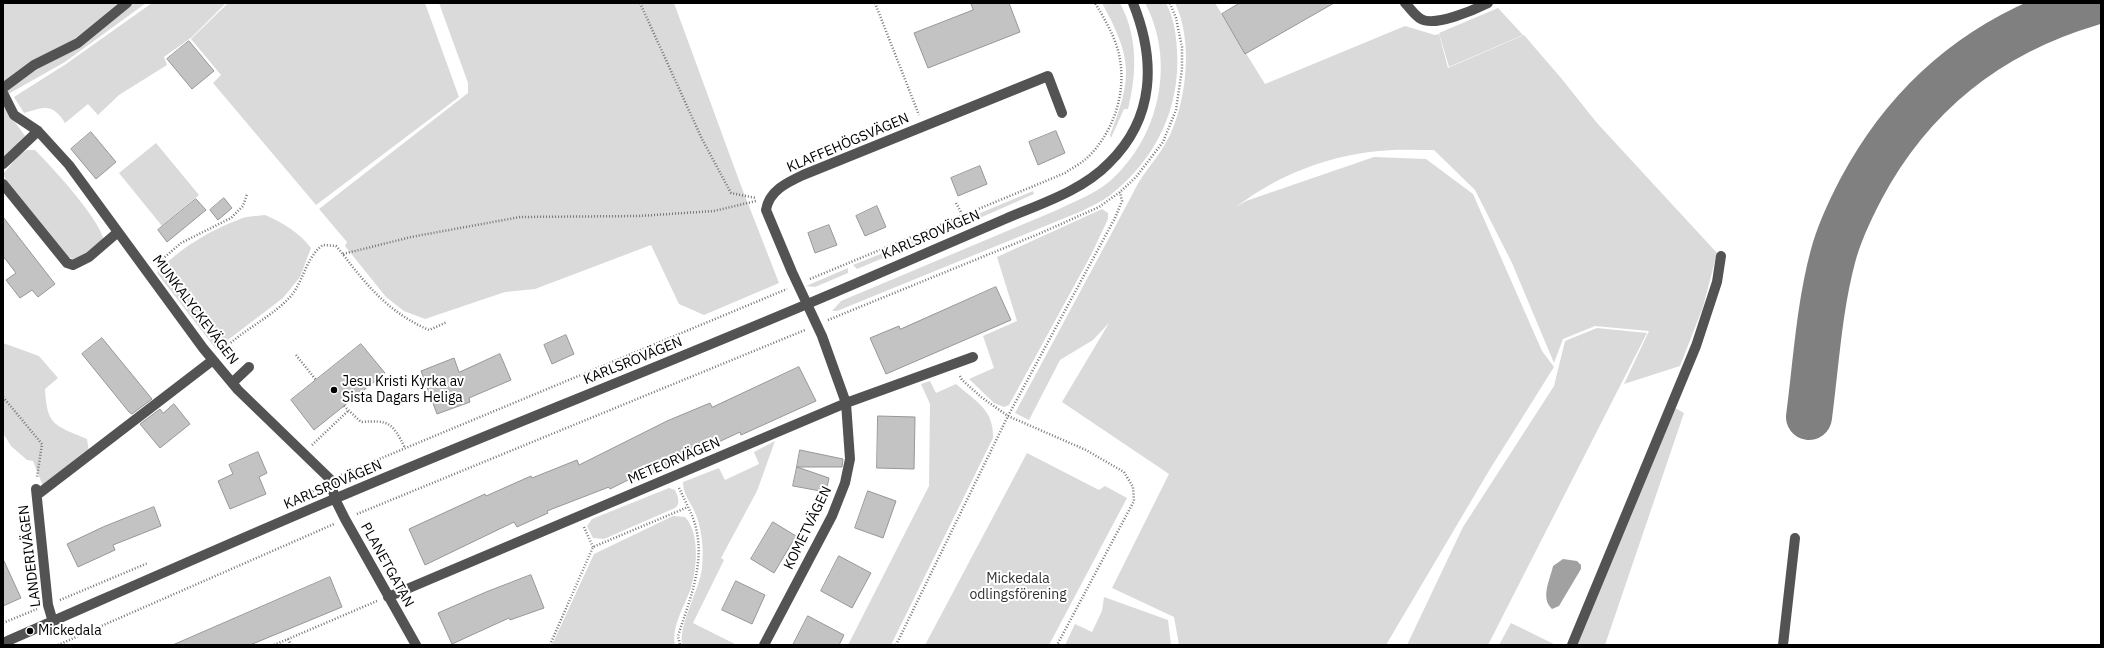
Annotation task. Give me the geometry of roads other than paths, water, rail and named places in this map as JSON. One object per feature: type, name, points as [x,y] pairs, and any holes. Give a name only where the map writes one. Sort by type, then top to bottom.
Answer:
[{"type":"street","points":[[3,88],[34,65],[78,43],[126,3]]},
{"type":"street","name":"KARLSROVÄGEN","points":[[3,643],[335,499],[807,304],[1084,183],[1099,172],[1120,151],[1132,133],[1139,116],[1148,81],[1149,62],[1146,40],[1133,3]]},
{"type":"street","points":[[1405,3],[1421,19],[1434,21],[1474,10],[1488,3]]},
{"type":"street","name":"KLAFFEHÖGSVÄGEN","points":[[807,304],[766,210],[768,201],[780,186],[803,175],[1048,76],[1062,112]]},
{"type":"street","name":"MUNKALYCKEVÄGEN","points":[[3,93],[14,115],[38,131],[69,166],[213,360],[232,383],[330,479],[335,499]]},
{"type":"street","points":[[3,164],[38,131]]},
{"type":"street","points":[[3,184],[67,263],[73,265],[89,257],[118,232]]},
{"type":"street","points":[[1572,645],[1696,346],[1717,282],[1721,256]]},
{"type":"street","name":"KOMETVÄGEN","points":[[764,645],[832,516],[845,483],[850,459],[846,402],[822,336],[807,304]]},
{"type":"street","name":"METEORVÄGEN","points":[[388,597],[674,477],[846,402],[973,356]]},
{"type":"street","name":"LANDERIVÄGEN","points":[[53,622],[48,605],[36,491],[213,360]]},
{"type":"street","points":[[232,383],[249,368]]},
{"type":"street","name":"PLANETGATAN","points":[[335,499],[416,645]]},
{"type":"street","points":[[1783,645],[1796,538]]},
{"type":"place","name":"Jesu Kristi Kyrka av Sista Dagars Heliga","points":[[334,390]]},
{"type":"place","name":"Mickedala","points":[[30,631]]},
{"type":"park label","name":"Mickedala odlingsförening","points":[[1018,588]]}]
